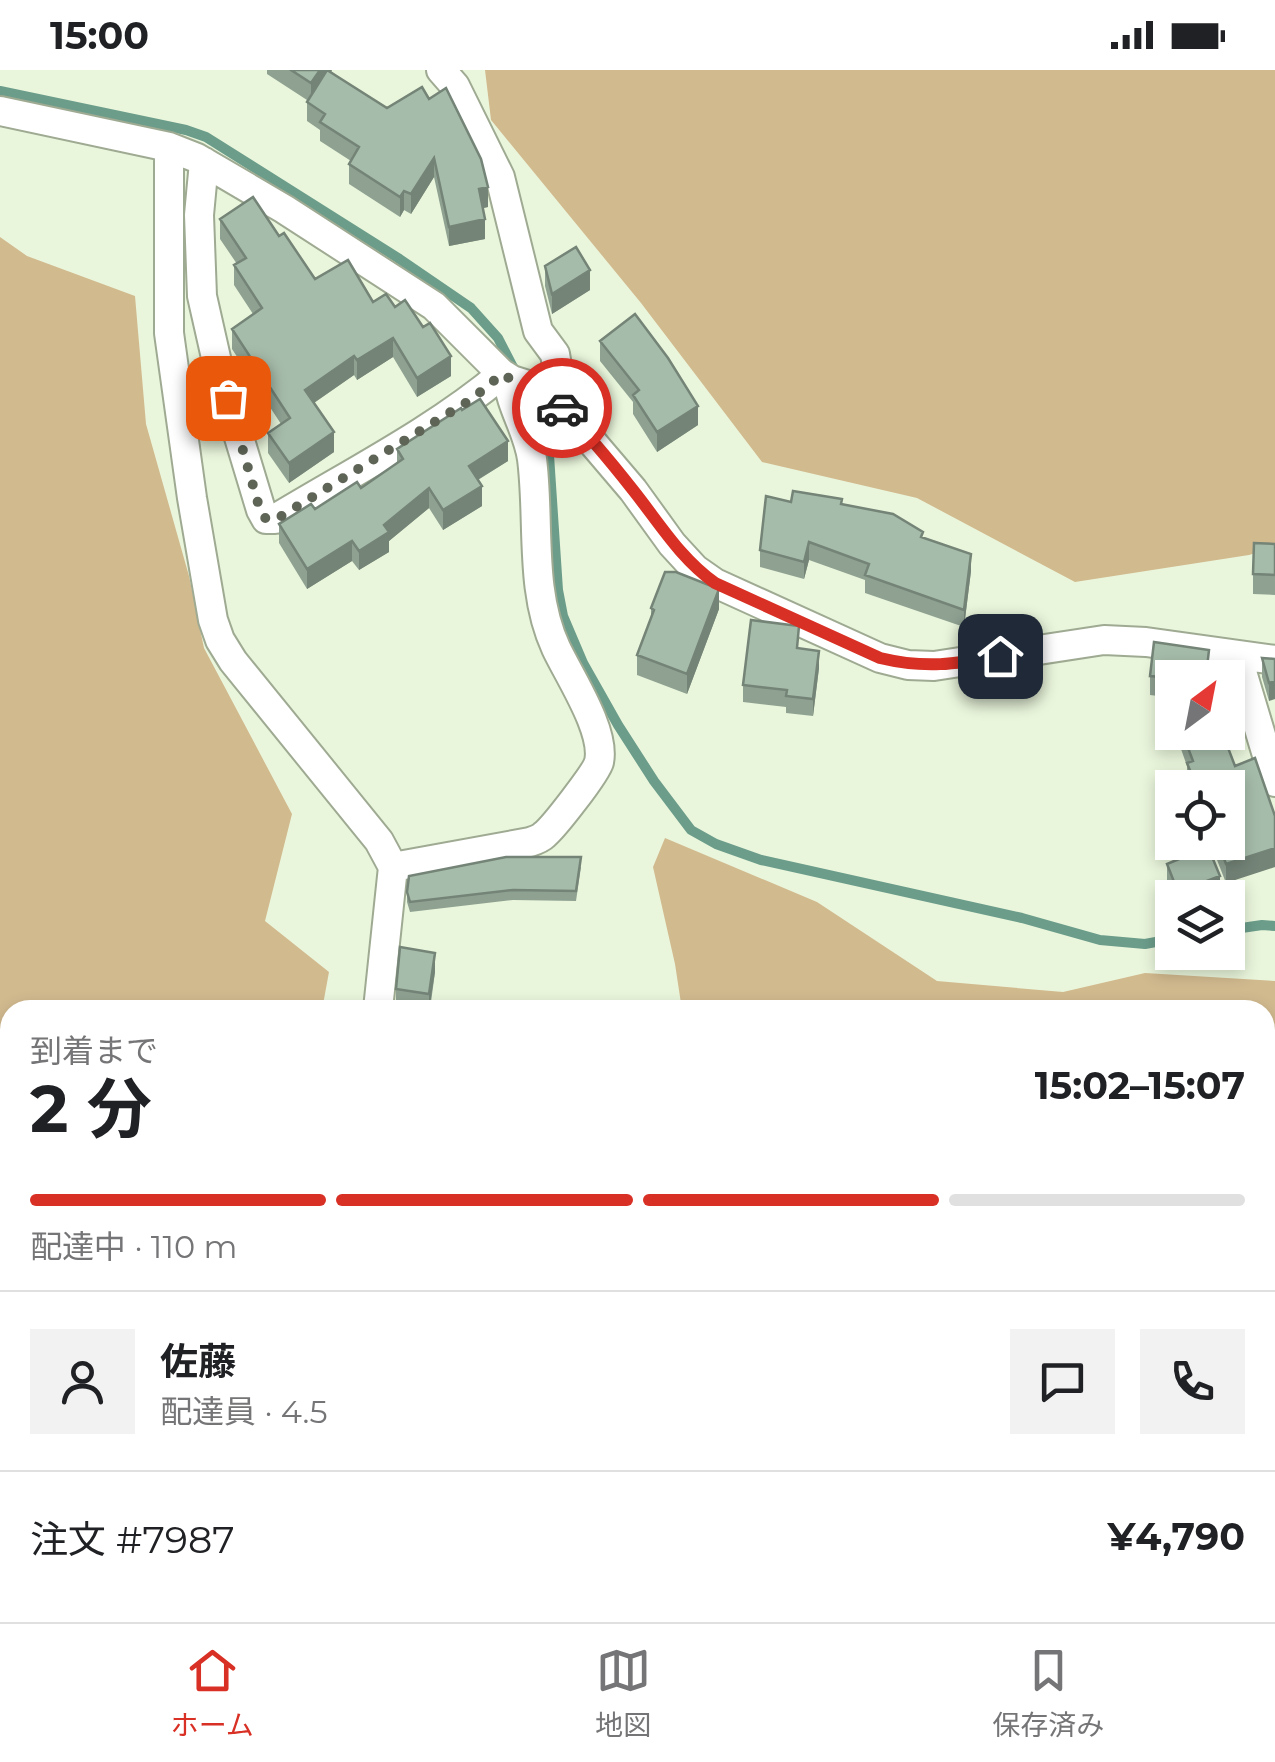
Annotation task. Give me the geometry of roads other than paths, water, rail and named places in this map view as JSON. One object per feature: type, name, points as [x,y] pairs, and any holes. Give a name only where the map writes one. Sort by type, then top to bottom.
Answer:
[{"type":"street","points":[[442,70],[455,86],[500,177],[538,331],[555,354],[558,372],[552,400]]},
{"type":"street","points":[[0,110],[169,147],[204,162],[284,209],[434,306],[505,376],[534,387],[564,409],[695,569],[745,598],[880,658],[934,666],[1104,640],[1275,660]]},
{"type":"street","points":[[169,147],[169,333],[213,620],[233,661],[379,841],[392,867],[379,1000]]},
{"type":"street","points":[[204,162],[198,216],[202,296],[219,371],[266,519],[275,520],[505,376]]},
{"type":"street","points":[[392,867],[543,837],[591,779],[599,762],[591,718],[546,626],[532,461],[528,437],[505,376]]},
{"type":"street","points":[[1237,655],[1275,782]]},
{"type":"waterway","points":[[0,91],[206,137],[471,308],[498,338],[515,371]]},
{"type":"waterway","points":[[525,390],[549,455],[563,616],[583,663],[618,725],[691,830],[716,844],[761,860],[1022,918],[1100,940],[1155,942]]},
{"type":"waterway","points":[[1245,928],[1275,926]]}]
